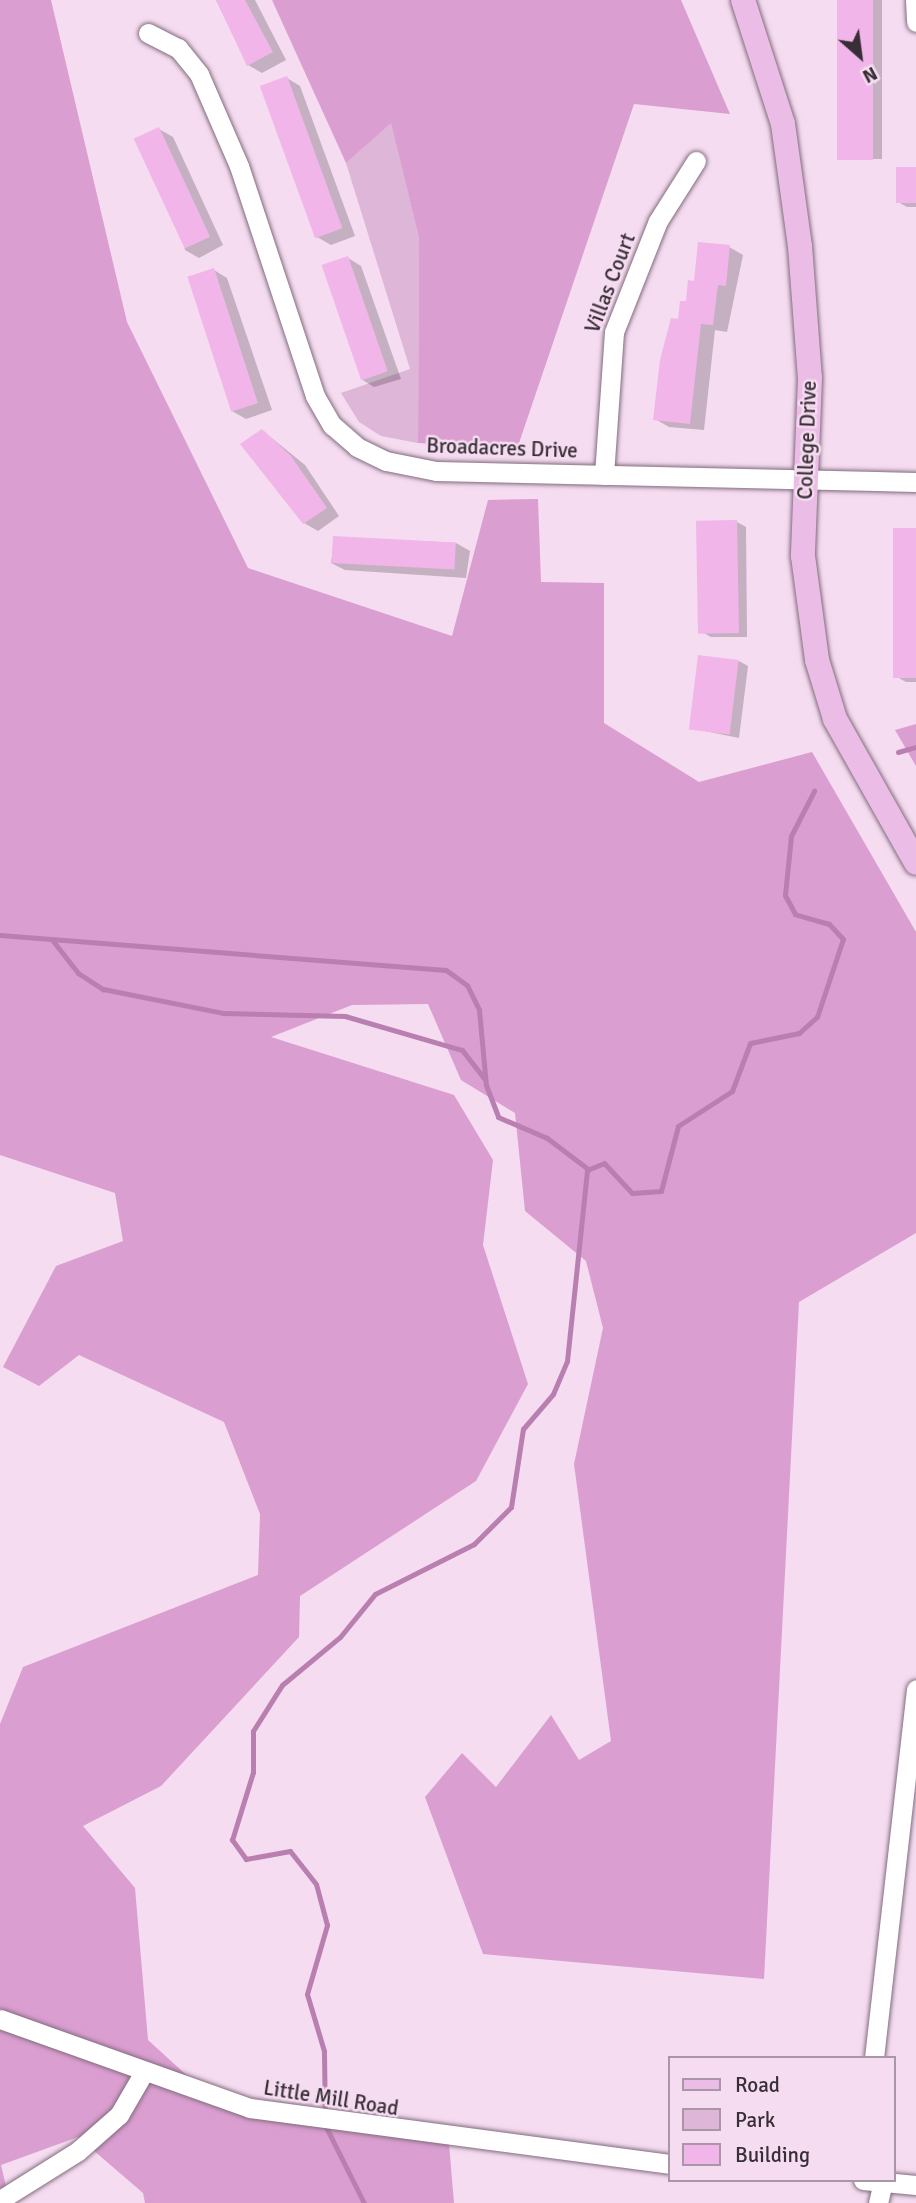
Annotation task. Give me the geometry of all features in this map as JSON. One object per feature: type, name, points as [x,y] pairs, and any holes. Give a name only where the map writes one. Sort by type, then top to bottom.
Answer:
[{"type":"main road","name":"College Drive","points":[[743,0],[783,124],[800,246],[810,378],[803,556],[817,660],[835,719],[916,863]]},
{"type":"street","points":[[915,0],[916,22]]},
{"type":"street","name":"Broadacres Drive","points":[[148,33],[178,48],[199,74],[246,184],[315,396],[332,425],[357,447],[401,465],[604,475],[916,482]]},
{"type":"street","name":"Villas Court","points":[[604,475],[614,332],[658,221],[696,161]]},
{"type":"street","points":[[874,2056],[916,1689]]},
{"type":"street","name":"Little Mill Road","points":[[0,2019],[144,2072],[262,2110],[668,2164]]},
{"type":"street","points":[[0,2200],[78,2151],[119,2116],[144,2072]]},
{"type":"street","points":[[873,2182],[878,2203]]},
{"type":"street","points":[[884,2182],[916,2185]]},
{"type":"green space","points":[[391,122],[419,238],[418,443],[381,436],[359,422],[341,393],[410,369],[346,163]]},
{"type":"shaded area","points":[[0,0],[51,0],[127,322],[248,568],[452,636],[488,500],[538,499],[541,582],[604,583],[604,723],[699,782],[812,752],[916,932],[916,1233],[799,1302],[764,1979],[483,1954],[425,1797],[462,1753],[496,1787],[551,1715],[579,1760],[611,1741],[574,1464],[603,1328],[586,1261],[525,1211],[515,1113],[461,1080],[428,1004],[352,1005],[271,1037],[454,1095],[493,1160],[483,1245],[528,1384],[476,1481],[300,1596],[299,1637],[161,1786],[83,1826],[135,1888],[148,2040],[205,2092],[448,2132],[454,2203],[145,2203],[143,2193],[78,2137],[1,2165],[10,2203],[0,2203],[0,1724],[23,1667],[258,1575],[260,1514],[224,1422],[79,1355],[39,1386],[3,1367],[56,1266],[123,1241],[115,1193],[0,1155]]},
{"type":"shaded area","points":[[272,0],[681,0],[730,114],[634,104],[517,449],[418,443],[419,238],[391,123],[346,163]]},
{"type":"shaded area","points":[[916,724],[916,766],[895,730]]},
{"type":"building","points":[[216,0],[245,0],[273,52],[247,66]]},
{"type":"building","points":[[837,0],[873,0],[873,160],[837,160]]},
{"type":"building","points":[[287,76],[342,228],[315,238],[260,86]]},
{"type":"building","points":[[159,127],[210,237],[185,248],[134,139]]},
{"type":"building","points":[[896,167],[916,167],[916,203],[896,203]]},
{"type":"building","points":[[698,242],[730,245],[726,286],[718,285],[713,325],[701,324],[690,424],[653,420],[660,360],[671,318],[678,319],[680,301],[686,301],[688,280],[694,281]]},
{"type":"building","points":[[348,256],[388,371],[361,380],[322,265]]},
{"type":"building","points":[[214,268],[258,403],[231,412],[187,277]]},
{"type":"building","points":[[262,429],[291,456],[327,508],[303,524],[240,444]]},
{"type":"building","points":[[737,520],[739,633],[698,634],[696,521]]},
{"type":"building","points":[[893,528],[916,528],[916,678],[893,678]]},
{"type":"building","points":[[333,536],[456,542],[454,569],[332,563]]},
{"type":"building","points":[[698,655],[739,660],[730,734],[689,729]]},
{"type":"waterway","points":[[898,752],[916,747]]},
{"type":"waterway","points":[[364,2203],[325,2125],[324,2051],[307,1994],[327,1925],[316,1884],[290,1851],[246,1859],[232,1840],[253,1772],[253,1731],[282,1685],[340,1637],[375,1594],[474,1544],[511,1507],[523,1429],[553,1394],[567,1361],[587,1170],[604,1163],[632,1193],[661,1191],[678,1126],[732,1091],[750,1043],[799,1033],[817,1017],[843,939],[829,924],[795,914],[785,895],[791,836],[814,791]]},
{"type":"waterway","points":[[0,935],[446,970],[467,985],[479,1010],[486,1085],[498,1117],[547,1138],[588,1169]]},
{"type":"waterway","points":[[53,941],[78,973],[103,989],[223,1013],[345,1016],[462,1050],[484,1078]]}]
